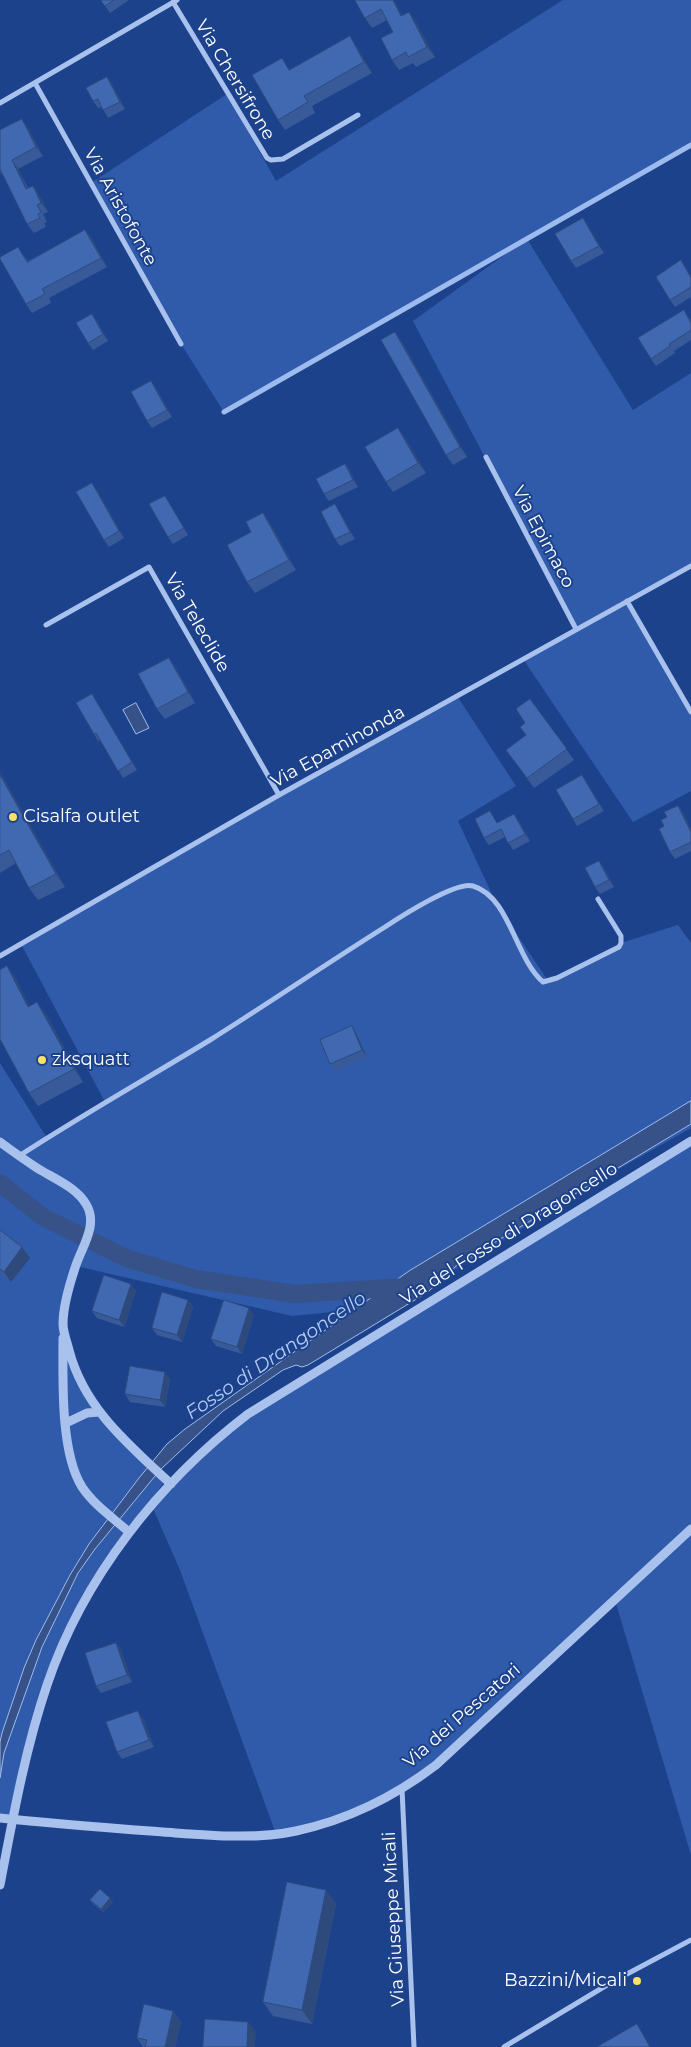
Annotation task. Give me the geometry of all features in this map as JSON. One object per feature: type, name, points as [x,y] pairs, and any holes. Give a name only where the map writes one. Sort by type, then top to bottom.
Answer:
[{"type":"street","points":[[0,103],[175,1]]},
{"type":"street","name":"Via Chersifrone","points":[[175,1],[267,158],[271,160],[282,159],[358,115]]},
{"type":"street","name":"Via Aristofonte","points":[[35,83],[181,344]]},
{"type":"street","name":"Via Epimaco","points":[[486,457],[576,629]]},
{"type":"street","name":"Via Epaminonda","points":[[0,956],[279,796],[691,566]]},
{"type":"street","name":"Via Teleclide","points":[[46,625],[149,567],[279,796]]},
{"type":"street","points":[[627,601],[691,712]]},
{"type":"street","points":[[19,1156],[212,1038],[400,918],[445,892],[470,885],[486,893],[496,903],[527,960],[542,982],[557,978],[619,947],[622,942],[621,936],[598,899]]},
{"type":"street","name":"Via del Fosso di Dragoncello","points":[[0,1884],[24,1764],[37,1718],[61,1649],[127,1530],[168,1481],[248,1414],[691,1141]]},
{"type":"street","points":[[0,1142],[78,1194],[86,1204],[90,1216],[90,1230],[76,1266],[62,1326],[62,1378],[66,1423],[72,1462],[77,1477],[87,1493],[100,1508],[127,1530]]},
{"type":"street","points":[[62,1326],[76,1371],[99,1412],[140,1457],[168,1481]]},
{"type":"street","points":[[66,1423],[87,1413],[99,1412]]},
{"type":"street","name":"Via dei Pescatori","points":[[0,1818],[186,1834],[276,1834],[294,1832],[344,1818],[402,1789],[448,1754],[691,1529]]},
{"type":"street","name":"Via Giuseppe Micali","points":[[402,1789],[414,2047]]},
{"type":"street","points":[[504,2047],[612,1982],[691,1940]]},
{"type":"shaded area","points":[[563,0],[691,0],[691,145],[527,239],[633,410],[691,373],[691,566],[627,601],[691,712],[691,791],[633,822],[523,659],[576,630],[413,321],[521,243],[224,412],[181,344],[91,183],[227,94],[276,181]]},
{"type":"shaded area","points":[[457,696],[516,786],[458,821],[496,903],[548,981],[621,943],[678,925],[691,943],[691,1128],[601,1179],[478,1256],[393,1306],[292,1316],[76,1266],[63,1326],[93,1403],[166,1479],[102,1573],[47,1684],[13,1819],[0,1818],[0,1063],[47,1138],[105,1102],[21,944]]},
{"type":"shaded area","points":[[136,703],[149,728],[136,734],[123,710]]},
{"type":"shaded area","points":[[691,1101],[691,1124],[457,1265],[428,1292],[308,1365],[302,1367],[296,1365],[283,1370],[223,1411],[160,1470],[95,1549],[78,1573],[42,1647],[4,1753],[0,1778],[0,1742],[2,1733],[24,1668],[36,1640],[70,1575],[89,1544],[167,1444],[185,1429],[409,1271]]},
{"type":"shaded area","points":[[691,1142],[691,1855],[615,1600],[436,1765],[361,1810],[276,1834],[180,1570],[152,1506],[223,1433]]},
{"type":"building","points":[[101,0],[114,0],[105,6]]},
{"type":"building","points":[[355,0],[393,0],[401,16],[409,12],[427,47],[408,57],[406,52],[392,60],[381,38],[393,32],[381,9],[365,18]]},
{"type":"building","points":[[350,36],[364,62],[304,96],[308,102],[278,120],[252,75],[282,58],[289,70]]},
{"type":"building","points":[[107,77],[120,102],[103,110],[98,99],[93,101],[86,88]]},
{"type":"building","points":[[22,119],[36,147],[12,160],[26,189],[33,186],[41,203],[37,205],[41,212],[38,214],[40,218],[27,224],[0,169],[0,130]]},
{"type":"building","points":[[583,218],[599,246],[571,261],[555,234]]},
{"type":"building","points":[[85,230],[101,258],[42,289],[45,294],[26,304],[0,257],[18,247],[27,262]]},
{"type":"building","points":[[681,260],[691,278],[691,287],[670,300],[656,277]]},
{"type":"building","points":[[684,310],[691,323],[691,330],[669,344],[670,346],[651,359],[638,338]]},
{"type":"building","points":[[92,314],[103,334],[88,343],[76,323]]},
{"type":"building","points":[[395,332],[460,447],[446,455],[381,340]]},
{"type":"building","points":[[151,381],[167,410],[147,421],[131,392]]},
{"type":"building","points":[[398,428],[418,463],[386,482],[365,447]]},
{"type":"building","points":[[345,464],[353,480],[324,494],[316,479]]},
{"type":"building","points":[[92,483],[119,531],[104,540],[76,492]]},
{"type":"building","points":[[165,496],[184,528],[168,537],[149,504]]},
{"type":"building","points":[[335,504],[350,532],[335,539],[321,512]]},
{"type":"building","points":[[263,513],[289,560],[247,582],[227,545],[251,532],[246,522]]},
{"type":"building","points":[[169,658],[188,692],[157,709],[138,674]]},
{"type":"building","points":[[92,694],[132,762],[118,771],[76,703]]},
{"type":"building","points":[[530,699],[567,749],[527,778],[506,750],[526,735],[520,727],[525,723],[516,709]]},
{"type":"building","name":"Cisalfa outlet","points":[[0,775],[56,874],[29,888],[9,850],[0,855]]},
{"type":"building","points":[[582,775],[599,804],[573,819],[556,790]]},
{"type":"building","points":[[678,806],[691,832],[691,842],[670,852],[659,829],[664,826],[661,820],[667,817],[664,812]]},
{"type":"building","points":[[490,811],[497,823],[514,814],[525,834],[508,843],[501,829],[484,838],[475,819]]},
{"type":"building","points":[[599,861],[609,880],[595,887],[585,868]]},
{"type":"building","name":"zksquatt","points":[[7,966],[28,1007],[37,1002],[74,1069],[29,1093],[0,1039],[0,970]]},
{"type":"building","points":[[352,1026],[362,1050],[330,1064],[320,1040]]},
{"type":"building","points":[[0,1230],[22,1247],[4,1272],[0,1269]]},
{"type":"building","points":[[104,1275],[131,1284],[119,1320],[92,1311]]},
{"type":"building","points":[[162,1292],[188,1300],[177,1335],[152,1328]]},
{"type":"building","points":[[224,1300],[249,1308],[237,1347],[211,1339]]},
{"type":"building","points":[[130,1366],[165,1372],[160,1400],[125,1394]]},
{"type":"building","points":[[116,1643],[127,1675],[96,1686],[85,1653]]},
{"type":"building","points":[[138,1711],[149,1740],[117,1752],[106,1722]]},
{"type":"building","points":[[287,1882],[326,1890],[302,2010],[263,2002]]},
{"type":"building","points":[[100,1889],[110,1898],[101,1909],[90,1900]]},
{"type":"building","points":[[144,2004],[173,2011],[165,2047],[145,2047],[147,2040],[137,2038]]},
{"type":"building","points":[[205,2019],[248,2022],[247,2047],[203,2047]]},
{"type":"building","points":[[637,2024],[650,2047],[597,2047]]},
{"type":"waterway","points":[[224,412],[691,145]]},
{"type":"waterway","name":"Fosso di Drangoncello","points":[[0,1183],[43,1217],[126,1258],[196,1279],[295,1294],[406,1287]]},
{"type":"place","name":"Cisalfa outlet","points":[[13,817]]},
{"type":"place","name":"zksquatt","points":[[42,1060]]},
{"type":"place","name":"Bazzini/Micali","points":[[637,1981]]}]
